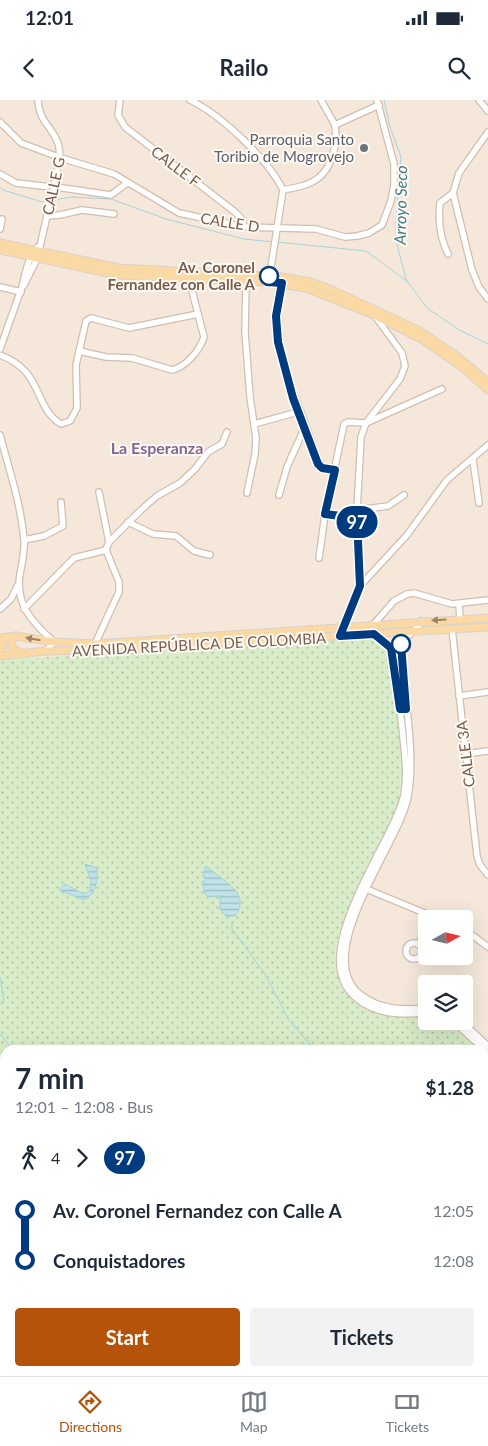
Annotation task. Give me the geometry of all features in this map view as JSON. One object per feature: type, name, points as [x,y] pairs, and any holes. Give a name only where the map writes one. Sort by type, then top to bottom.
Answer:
[{"type":"main road","points":[[0,243],[117,276],[246,281],[269,279],[318,291],[374,315],[439,350],[488,390]]},
{"type":"main road","points":[[0,250],[119,268],[316,284],[382,312],[432,338],[488,382]]},
{"type":"main road","name":"AVENIDA REPÚBLICA DE COLOMBIA","points":[[0,638],[16,636],[54,642],[95,644],[488,618]]},
{"type":"main road","name":"AVENIDA REPÚBLICA DE COLOMBIA","points":[[0,656],[46,651],[488,627]]},
{"type":"main road","points":[[16,636],[12,640],[11,647],[20,653]]},
{"type":"main road","points":[[0,642],[2,646],[0,650]]},
{"type":"street","name":"CALLE G","points":[[0,348],[21,289],[24,275],[36,254],[61,158],[59,142],[41,113],[38,100]]},
{"type":"street","name":"CALLE F","points":[[120,100],[118,115],[125,127],[235,212],[242,219],[244,227]]},
{"type":"street","points":[[190,100],[226,122],[273,173],[283,190],[269,279]]},
{"type":"street","points":[[283,190],[310,183],[326,170],[334,151],[335,125],[321,100]]},
{"type":"street","points":[[479,100],[488,111]]},
{"type":"street","name":"CALLE D","points":[[0,122],[21,143],[61,158],[114,174],[127,184],[179,213],[244,227],[316,229],[345,237],[369,233],[382,225],[391,201],[395,172],[378,103]]},
{"type":"street","points":[[335,125],[378,103]]},
{"type":"street","points":[[488,132],[459,173],[453,194],[472,270],[479,287],[488,299]]},
{"type":"street","points":[[0,174],[16,183],[111,195],[127,184]]},
{"type":"street","points":[[448,254],[442,242],[438,215],[440,202],[453,194]]},
{"type":"street","points":[[47,216],[82,210],[114,214]]},
{"type":"street","points":[[0,229],[2,218]]},
{"type":"street","points":[[79,351],[106,357],[132,358],[172,370],[178,368],[201,345],[204,337],[189,279]]},
{"type":"street","points":[[246,281],[245,332],[256,454],[247,493]]},
{"type":"street","points":[[282,283],[276,316],[278,342],[298,412],[319,466],[335,470]]},
{"type":"street","points":[[0,287],[21,289]]},
{"type":"street","points":[[0,355],[13,360],[26,371],[52,418],[61,424],[70,421],[77,408],[75,383],[79,351],[86,321],[91,318],[129,328],[198,314]]},
{"type":"street","points":[[360,586],[357,518],[359,448],[366,424],[400,378],[405,366],[402,353],[374,315]]},
{"type":"street","points":[[319,558],[325,514],[344,424],[348,422],[366,424],[442,389]]},
{"type":"street","points":[[254,424],[298,412]]},
{"type":"street","points":[[279,496],[287,467],[305,427]]},
{"type":"street","points":[[95,644],[119,592],[119,582],[106,550],[109,542],[157,496],[180,483],[195,469],[208,452],[222,444],[226,432]]},
{"type":"street","points":[[0,435],[18,504],[24,540],[18,585],[11,599],[0,609]]},
{"type":"street","points":[[340,636],[360,586],[407,535],[447,480],[473,460],[488,445]]},
{"type":"street","points":[[473,460],[478,503]]},
{"type":"street","points":[[99,492],[109,542]]},
{"type":"street","points":[[357,510],[388,506],[404,495]]},
{"type":"street","points":[[24,540],[44,536],[63,526],[61,502]]},
{"type":"street","points":[[325,514],[357,518]]},
{"type":"street","points":[[128,522],[153,534],[176,536],[194,551],[210,555]]},
{"type":"street","points":[[24,609],[74,558],[106,550]]},
{"type":"street","points":[[18,585],[24,609],[54,642],[46,651]]},
{"type":"street","points":[[403,709],[393,651],[388,644],[374,634],[373,625],[394,601],[407,594],[414,593],[443,602],[459,604],[488,600]]},
{"type":"street","points":[[459,604],[460,619]]},
{"type":"street","points":[[418,1013],[396,1014],[379,1010],[356,999],[345,986],[339,966],[341,947],[349,918],[395,825],[404,794],[407,754],[400,649],[407,636],[417,631],[421,622]]},
{"type":"street","name":"CALLE 3A","points":[[452,629],[477,856],[480,865],[488,875]]},
{"type":"street","points":[[459,696],[488,692]]},
{"type":"street","points":[[465,754],[488,751]]},
{"type":"street","points":[[365,888],[418,911]]},
{"type":"street","points":[[365,888],[347,943],[344,961],[349,982],[362,996],[376,1003],[400,1009],[418,1008]]},
{"type":"street","points":[[473,936],[488,947]]},
{"type":"street","points":[[463,1030],[479,1045]]},
{"type":"street","points":[[471,1030],[487,1045]]},
{"type":"shaded area","points":[[0,100],[488,100],[488,1045],[0,1045]]},
{"type":"green space","points":[[373,637],[386,647],[394,667],[399,706],[402,737],[402,782],[396,811],[388,831],[351,903],[341,929],[336,953],[338,976],[349,995],[366,1008],[385,1014],[418,1015],[418,1030],[457,1030],[473,1045],[0,1045],[0,660]]},
{"type":"water","points":[[85,864],[97,868],[94,890],[88,897],[84,900],[59,890],[65,884],[84,894],[90,891],[91,882]]},
{"type":"water","points":[[206,866],[226,881],[237,894],[240,900],[235,916],[226,916],[220,909],[220,896],[209,897],[205,894],[202,882],[206,880],[203,877]]},
{"type":"waterway","name":"Arroyo Seco","points":[[384,100],[390,127],[401,157],[396,224],[397,245],[407,282]]},
{"type":"waterway","points":[[0,187],[3,190],[42,202],[47,201]]},
{"type":"waterway","points":[[54,200],[72,197],[111,199],[166,219],[244,239],[273,242]]},
{"type":"waterway","points":[[277,242],[366,251],[408,282],[427,308],[461,331],[488,344]]},
{"type":"waterway","points":[[232,921],[232,929],[265,974],[289,1020],[311,1045]]},
{"type":"waterway","points":[[0,977],[4,1001],[0,1004]]},
{"type":"waterway","points":[[0,1034],[9,1045]]},
{"type":"bus line","name":"97","points":[[269,276],[268,282],[282,283],[276,316],[278,342],[293,398],[319,466],[335,470],[325,514],[357,518],[360,586],[340,636],[374,634],[388,644],[393,651],[400,709],[406,709],[401,644]]},
{"type":"place","name":"Parroquia Santo Toribio de Mogrovejo","points":[[364,148]]},
{"type":"place","name":"Av. Coronel Fernandez con Calle A","points":[[269,276]]},
{"type":"district","name":"La Esperanza","points":[[157,447]]}]
